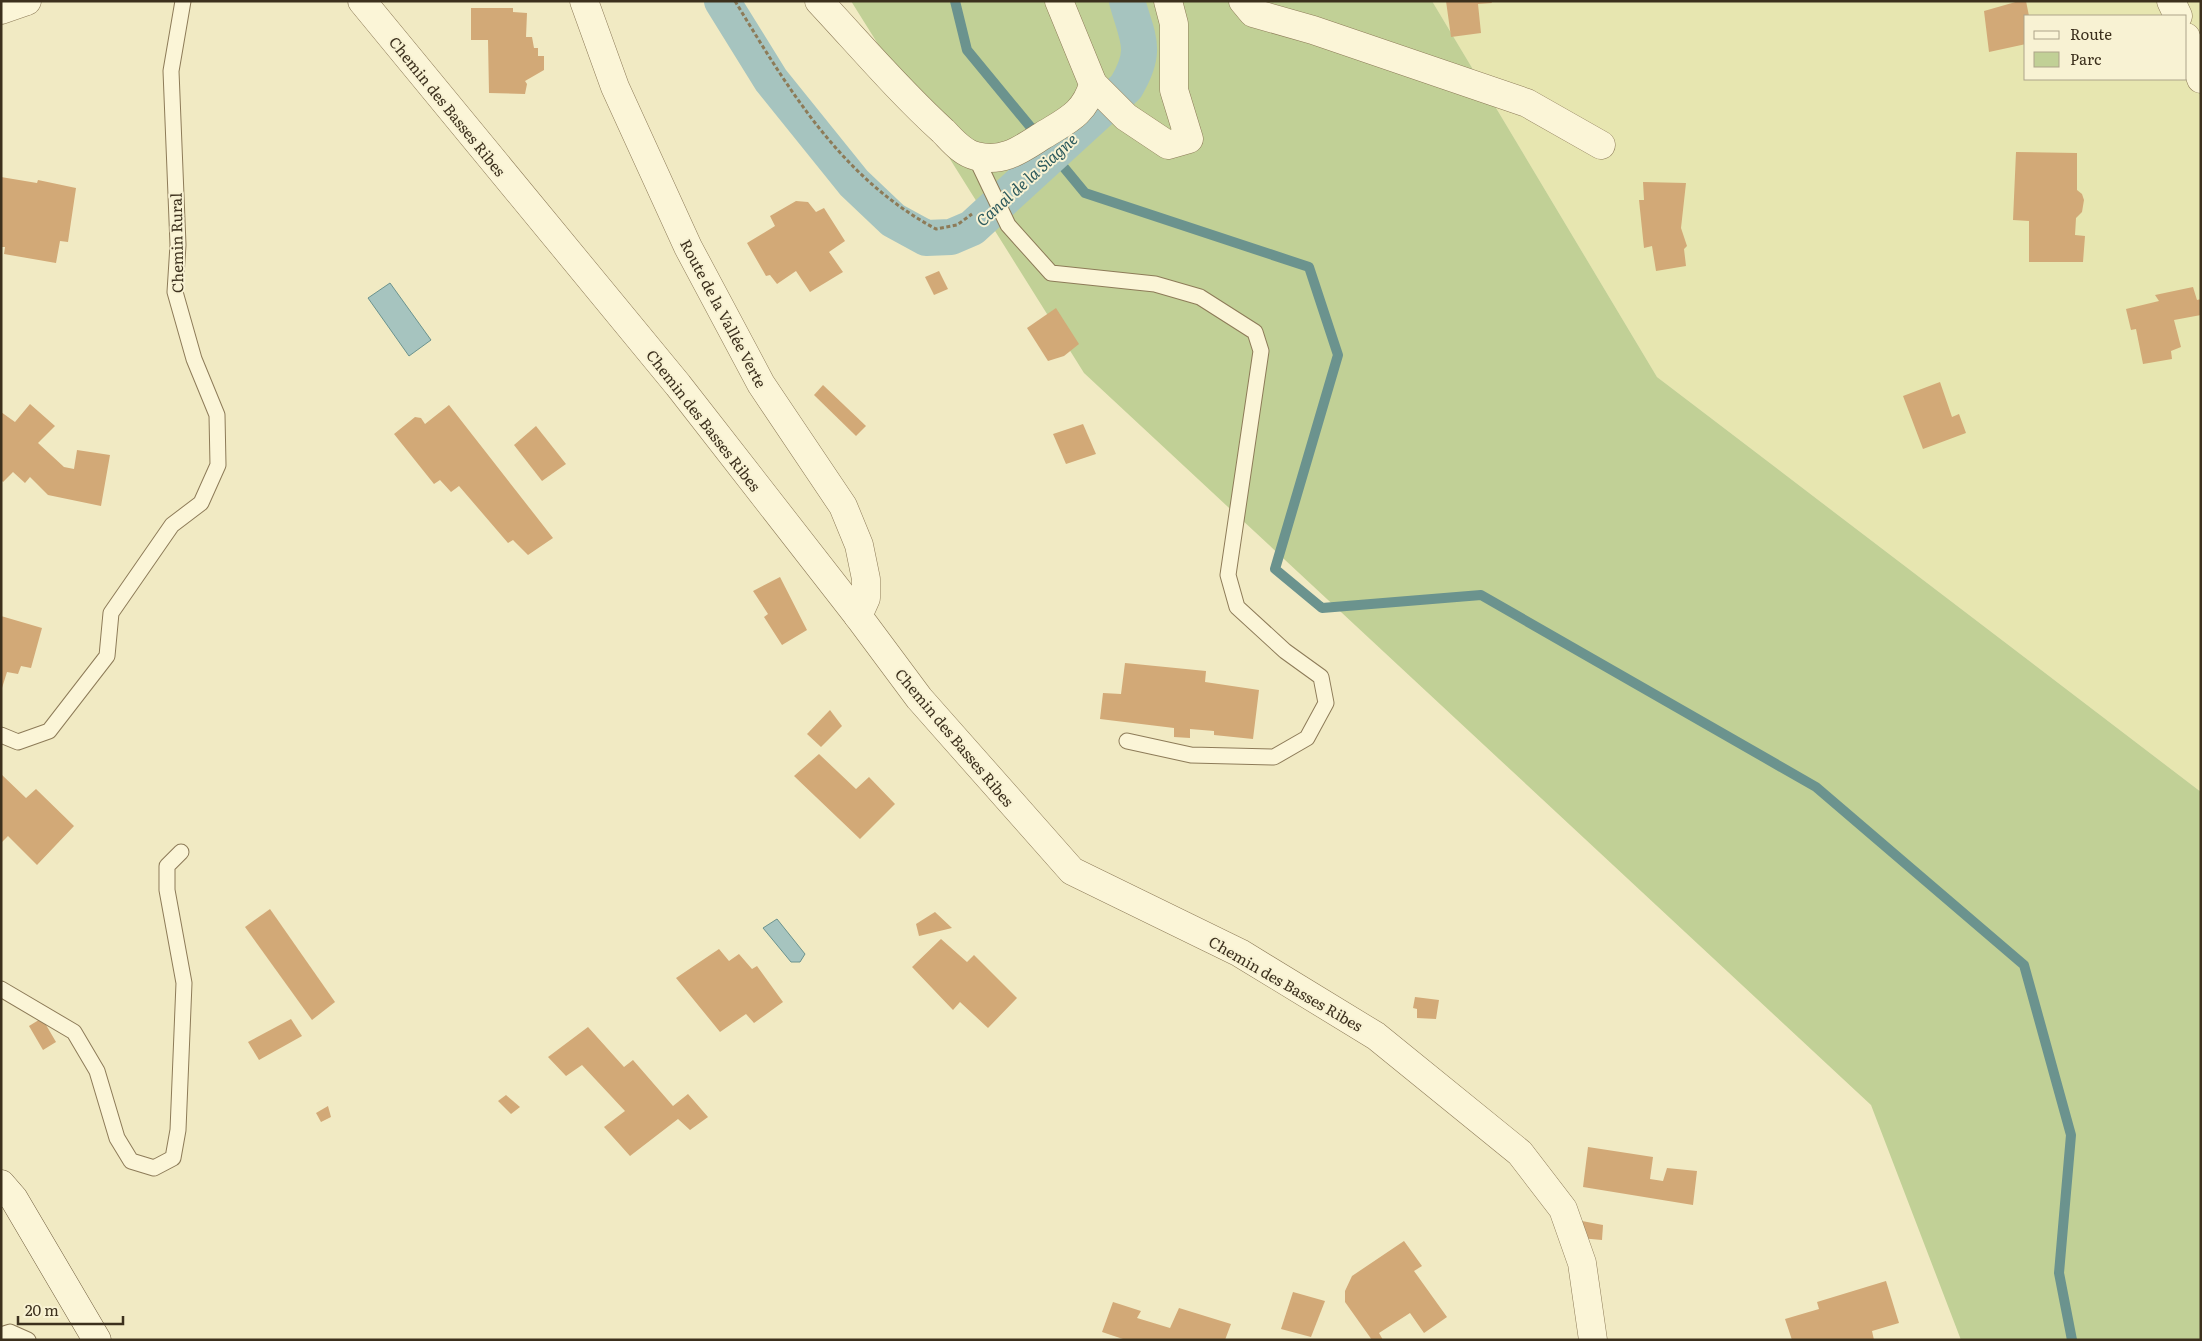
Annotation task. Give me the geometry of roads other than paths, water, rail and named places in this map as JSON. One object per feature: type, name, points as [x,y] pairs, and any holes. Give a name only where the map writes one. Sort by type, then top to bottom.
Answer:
[{"type":"street","points":[[1,10],[27,1]]},
{"type":"street","name":"Chemin des Basses Ribes","points":[[362,1],[678,385],[858,616],[919,698],[1072,870],[1240,953],[1376,1036],[1520,1153],[1563,1209],[1582,1263],[1593,1340]]},
{"type":"street","name":"Route de la Vallée Verte","points":[[584,1],[615,87],[688,247],[761,384],[843,506],[859,545],[866,579],[866,598],[858,616]]},
{"type":"street","points":[[819,1],[921,112],[964,150],[975,156],[994,158],[1012,155],[1079,113],[1090,98],[1093,84]]},
{"type":"street","points":[[1059,1],[1093,84],[1126,117],[1168,145],[1190,139],[1174,90],[1174,24],[1168,1]]},
{"type":"street","points":[[1243,1],[1252,13],[1313,30],[1527,103],[1601,145]]},
{"type":"street","points":[[2171,1],[2178,15]]},
{"type":"street","points":[[2187,40],[2201,79]]},
{"type":"street","points":[[1,1184],[14,1199],[96,1340]]},
{"type":"lane","name":"Chemin Rural","points":[[1,735],[18,742],[49,731],[106,656],[111,613],[172,525],[201,504],[218,465],[218,415],[194,359],[175,292],[178,245],[171,71],[182,1]]},
{"type":"lane","points":[[975,156],[1008,225],[1051,273],[1155,284],[1200,297],[1255,332],[1261,351],[1228,575],[1238,607],[1285,651],[1321,677],[1326,703],[1307,738],[1274,758],[1191,755],[1127,741]]},
{"type":"lane","points":[[1,990],[74,1032],[97,1071],[117,1138],[131,1161],[154,1168],[172,1158],[178,1130],[184,983],[167,890],[167,866],[181,852]]},
{"type":"lane","points":[[1,1335],[10,1332],[28,1340]]},
{"type":"water","points":[[390,283],[431,340],[409,356],[368,298]]},
{"type":"water","points":[[777,919],[805,954],[800,962],[791,962],[763,928]]},
{"type":"waterway","name":"Canal de la Siagne","points":[[722,1],[771,80],[854,183],[893,220],[926,238],[951,237],[972,228],[1126,87],[1133,74],[1139,54],[1137,36],[1127,1]]},
{"type":"waterway","points":[[955,1],[967,50],[1085,193],[1309,267],[1338,355],[1275,569],[1322,608],[1481,595],[1816,787],[2024,965],[2071,1135],[2059,1273],[2072,1340]]}]
